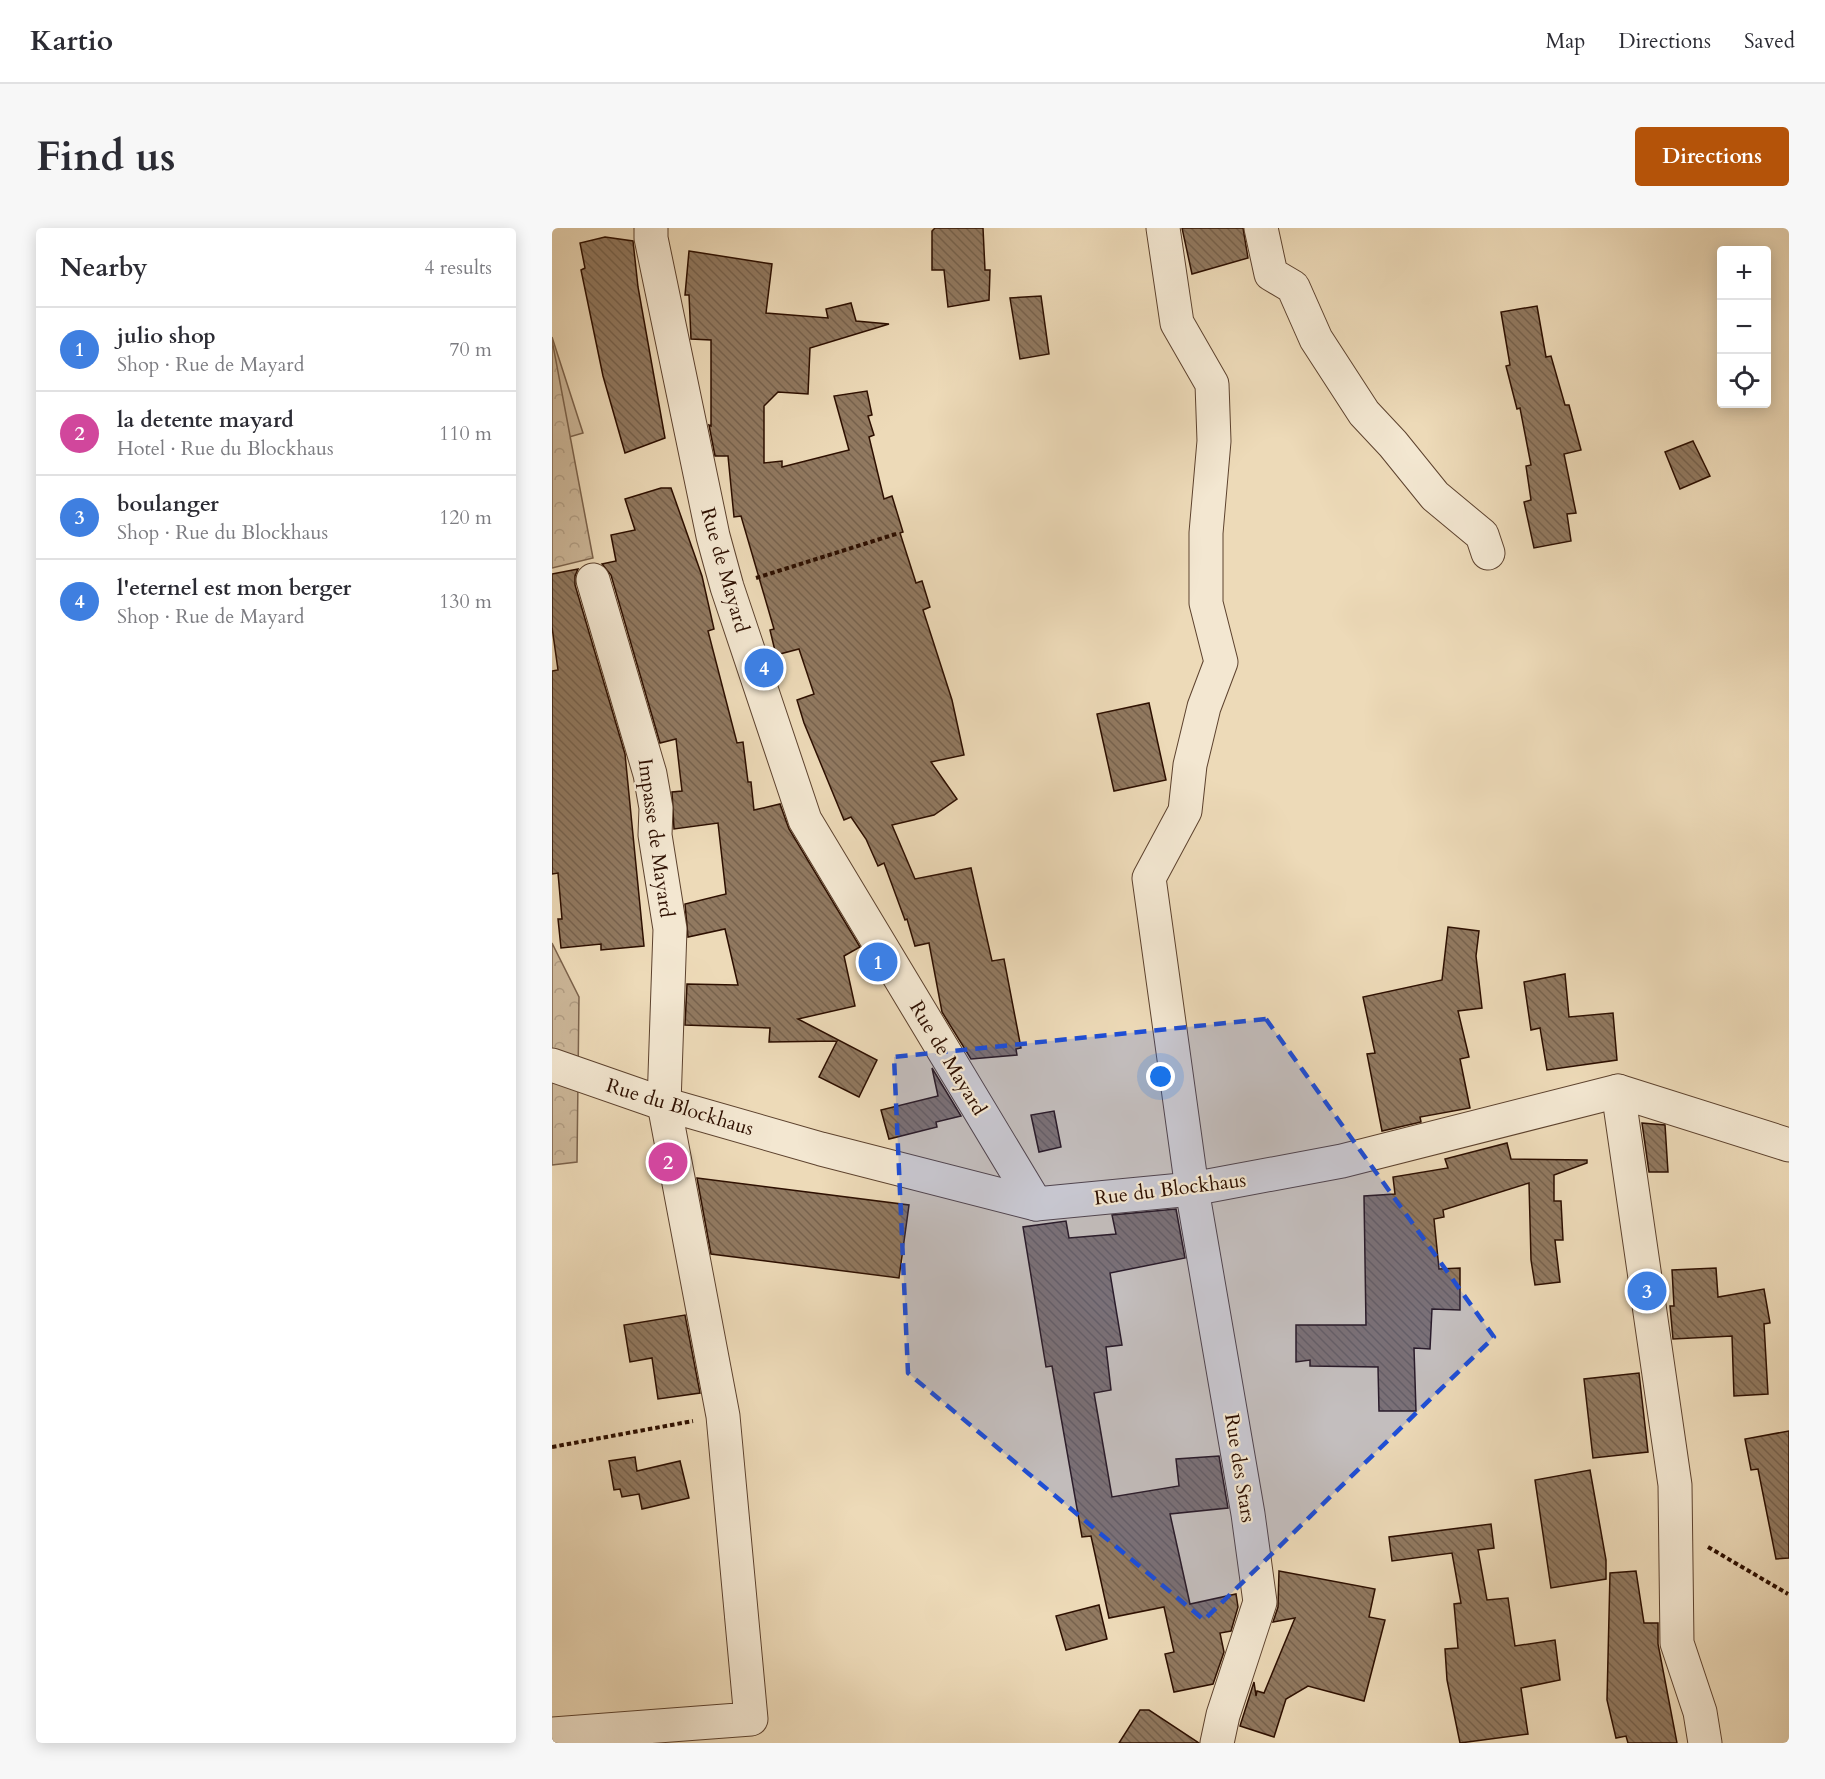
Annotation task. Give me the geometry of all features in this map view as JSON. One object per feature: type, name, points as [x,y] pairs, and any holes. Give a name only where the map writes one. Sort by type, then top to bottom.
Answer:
[{"type":"street","name":"Rue de Mayard","points":[[651,228],[651,238],[713,536],[727,587],[805,820],[1036,1204]]},
{"type":"street","name":"Rue des Stars","points":[[1163,228],[1177,323],[1212,384],[1214,441],[1206,533],[1206,603],[1221,662],[1198,730],[1190,765],[1185,811],[1149,878],[1192,1189],[1248,1514],[1260,1602],[1223,1715],[1217,1743]]},
{"type":"street","points":[[1261,228],[1271,274],[1293,287],[1316,339],[1351,393],[1435,496],[1482,535],[1488,553]]},
{"type":"street","name":"Impasse de Mayard","points":[[552,1734],[751,1719],[723,1416],[664,1104],[670,929],[655,835],[656,808],[650,774],[593,580]]},
{"type":"street","name":"Rue du Blockhaus","points":[[552,1065],[664,1104],[821,1149],[1036,1204],[1192,1189],[1342,1161],[1618,1091]]},
{"type":"street","points":[[1705,1743],[1700,1712],[1677,1643],[1675,1485],[1618,1091],[1789,1145]]},
{"type":"path","points":[[727,587],[899,533]]},
{"type":"path","points":[[552,1447],[723,1416]]},
{"type":"path","points":[[1703,1537],[1708,1548],[1788,1594]]},
{"type":"highlighted area","points":[[1266,1019],[1494,1337],[1204,1620],[908,1373],[894,1057]]},
{"type":"green space","points":[[552,337],[583,433],[552,442]]},
{"type":"green space","points":[[552,340],[593,558],[552,568]]},
{"type":"green space","points":[[552,943],[579,997],[577,1162],[552,1165]]},
{"type":"building","points":[[935,228],[983,228],[985,270],[990,270],[989,300],[948,307],[944,270],[932,270],[932,231]]},
{"type":"building","points":[[1182,228],[1243,228],[1248,258],[1192,274]]},
{"type":"building","points":[[605,237],[633,241],[638,287],[665,438],[625,453],[603,376],[581,270],[585,268],[580,243]]},
{"type":"building","points":[[689,251],[772,264],[766,313],[828,318],[826,309],[851,303],[856,321],[889,324],[810,348],[808,394],[778,392],[764,406],[764,463],[782,461],[782,467],[849,450],[834,396],[867,391],[872,415],[868,416],[874,435],[869,437],[884,499],[892,496],[903,532],[900,533],[916,583],[922,581],[930,607],[923,610],[952,700],[964,755],[931,762],[957,799],[934,815],[892,825],[915,879],[971,868],[992,961],[1004,959],[1021,1048],[1016,1049],[1017,1055],[971,1059],[942,1012],[929,943],[915,946],[907,919],[905,920],[884,863],[878,866],[866,839],[851,817],[844,820],[804,723],[797,700],[814,694],[799,649],[776,655],[770,630],[774,629],[741,516],[734,517],[728,456],[715,456],[709,425],[711,426],[711,340],[691,339],[689,295],[685,295]]},
{"type":"building","points":[[1041,296],[1049,354],[1020,359],[1010,298]]},
{"type":"building","points":[[1537,306],[1546,357],[1551,356],[1565,405],[1569,405],[1581,450],[1564,454],[1576,513],[1567,514],[1571,541],[1534,548],[1524,502],[1531,500],[1526,466],[1531,465],[1520,408],[1517,409],[1506,366],[1510,365],[1501,312]]},
{"type":"building","points":[[1693,441],[1710,476],[1680,489],[1665,452]]},
{"type":"building","points":[[661,488],[671,488],[702,576],[714,629],[708,631],[737,743],[743,742],[754,810],[780,804],[789,829],[860,947],[844,956],[855,1006],[798,1019],[877,1060],[859,1097],[819,1077],[837,1041],[769,1042],[770,1028],[685,1025],[687,984],[738,985],[725,929],[688,937],[685,904],[726,894],[718,823],[674,829],[672,792],[682,791],[676,739],[660,743],[611,575],[602,564],[616,561],[611,535],[635,530],[625,499]]},
{"type":"building","points":[[578,569],[575,585],[625,754],[644,946],[601,950],[601,944],[561,948],[558,919],[562,919],[558,873],[552,874],[552,671],[558,670],[552,627],[552,574]]},
{"type":"building","points":[[1149,703],[1166,780],[1114,791],[1097,714]]},
{"type":"building","points":[[1448,927],[1479,931],[1476,956],[1482,1008],[1458,1011],[1469,1057],[1460,1059],[1470,1108],[1420,1117],[1421,1122],[1382,1131],[1367,1054],[1375,1053],[1363,997],[1442,980]]},
{"type":"building","points":[[1565,974],[1569,1017],[1613,1013],[1617,1060],[1547,1070],[1540,1028],[1531,1030],[1524,982]]},
{"type":"building","points":[[932,1068],[961,1116],[936,1122],[937,1127],[889,1139],[881,1110],[938,1096]]},
{"type":"building","points":[[1054,1111],[1061,1147],[1039,1152],[1031,1115]]},
{"type":"building","points":[[1642,1123],[1665,1125],[1668,1172],[1649,1172]]},
{"type":"building","points":[[1507,1143],[1511,1159],[1587,1160],[1587,1163],[1554,1175],[1554,1201],[1561,1201],[1563,1240],[1555,1240],[1560,1282],[1535,1285],[1531,1260],[1529,1183],[1443,1210],[1444,1217],[1434,1219],[1439,1269],[1460,1268],[1460,1310],[1432,1309],[1430,1349],[1414,1348],[1416,1411],[1379,1411],[1378,1367],[1310,1366],[1310,1360],[1296,1362],[1296,1325],[1366,1325],[1364,1196],[1395,1194],[1393,1177],[1448,1168],[1445,1159]]},
{"type":"building","points":[[697,1178],[909,1205],[899,1278],[711,1254]]},
{"type":"building","points":[[1176,1209],[1185,1258],[1110,1273],[1122,1345],[1106,1347],[1111,1390],[1094,1393],[1112,1497],[1179,1486],[1176,1459],[1219,1456],[1228,1508],[1170,1514],[1190,1604],[1236,1594],[1238,1607],[1231,1631],[1220,1633],[1224,1652],[1213,1684],[1174,1692],[1165,1654],[1174,1652],[1164,1607],[1109,1618],[1091,1536],[1082,1537],[1052,1366],[1046,1367],[1023,1227],[1066,1221],[1069,1238],[1116,1234],[1112,1215]]},
{"type":"building","points":[[1716,1268],[1718,1297],[1764,1289],[1770,1323],[1764,1324],[1768,1394],[1734,1396],[1732,1336],[1673,1339],[1670,1306],[1674,1306],[1672,1270]]},
{"type":"building","points":[[685,1315],[700,1393],[658,1399],[652,1358],[630,1362],[624,1325]]},
{"type":"building","points":[[1639,1373],[1648,1452],[1593,1458],[1584,1379]]},
{"type":"building","points":[[1789,1431],[1789,1558],[1776,1559],[1758,1469],[1751,1470],[1745,1439]]},
{"type":"building","points":[[635,1457],[637,1471],[680,1461],[689,1498],[642,1509],[639,1494],[622,1497],[620,1489],[614,1490],[609,1461]]},
{"type":"building","points":[[1590,1470],[1606,1560],[1606,1579],[1551,1588],[1535,1480]]},
{"type":"building","points":[[1491,1524],[1494,1548],[1478,1550],[1487,1600],[1508,1598],[1515,1646],[1555,1640],[1560,1680],[1521,1688],[1528,1734],[1460,1743],[1447,1680],[1445,1649],[1458,1648],[1454,1604],[1461,1603],[1452,1553],[1392,1561],[1389,1537]]},
{"type":"building","points":[[1279,1571],[1375,1589],[1369,1617],[1385,1620],[1364,1701],[1308,1686],[1286,1699],[1274,1737],[1240,1726],[1254,1682],[1256,1696],[1257,1691],[1264,1693],[1295,1618],[1273,1622],[1278,1607]]},
{"type":"building","points":[[1636,1571],[1644,1623],[1658,1623],[1658,1644],[1677,1743],[1628,1743],[1626,1736],[1616,1738],[1607,1700],[1610,1573]]},
{"type":"building","points":[[1099,1605],[1107,1639],[1066,1650],[1056,1616]]},
{"type":"building","points":[[1140,1710],[1149,1710],[1199,1743],[1119,1743]]},
{"type":"place","name":"l'eternel est mon berger","points":[[764,668]]},
{"type":"place","name":"julio shop","points":[[878,962]]},
{"type":"place","name":"la detente mayard","points":[[668,1162]]},
{"type":"place","name":"boulanger","points":[[1647,1291]]}]
